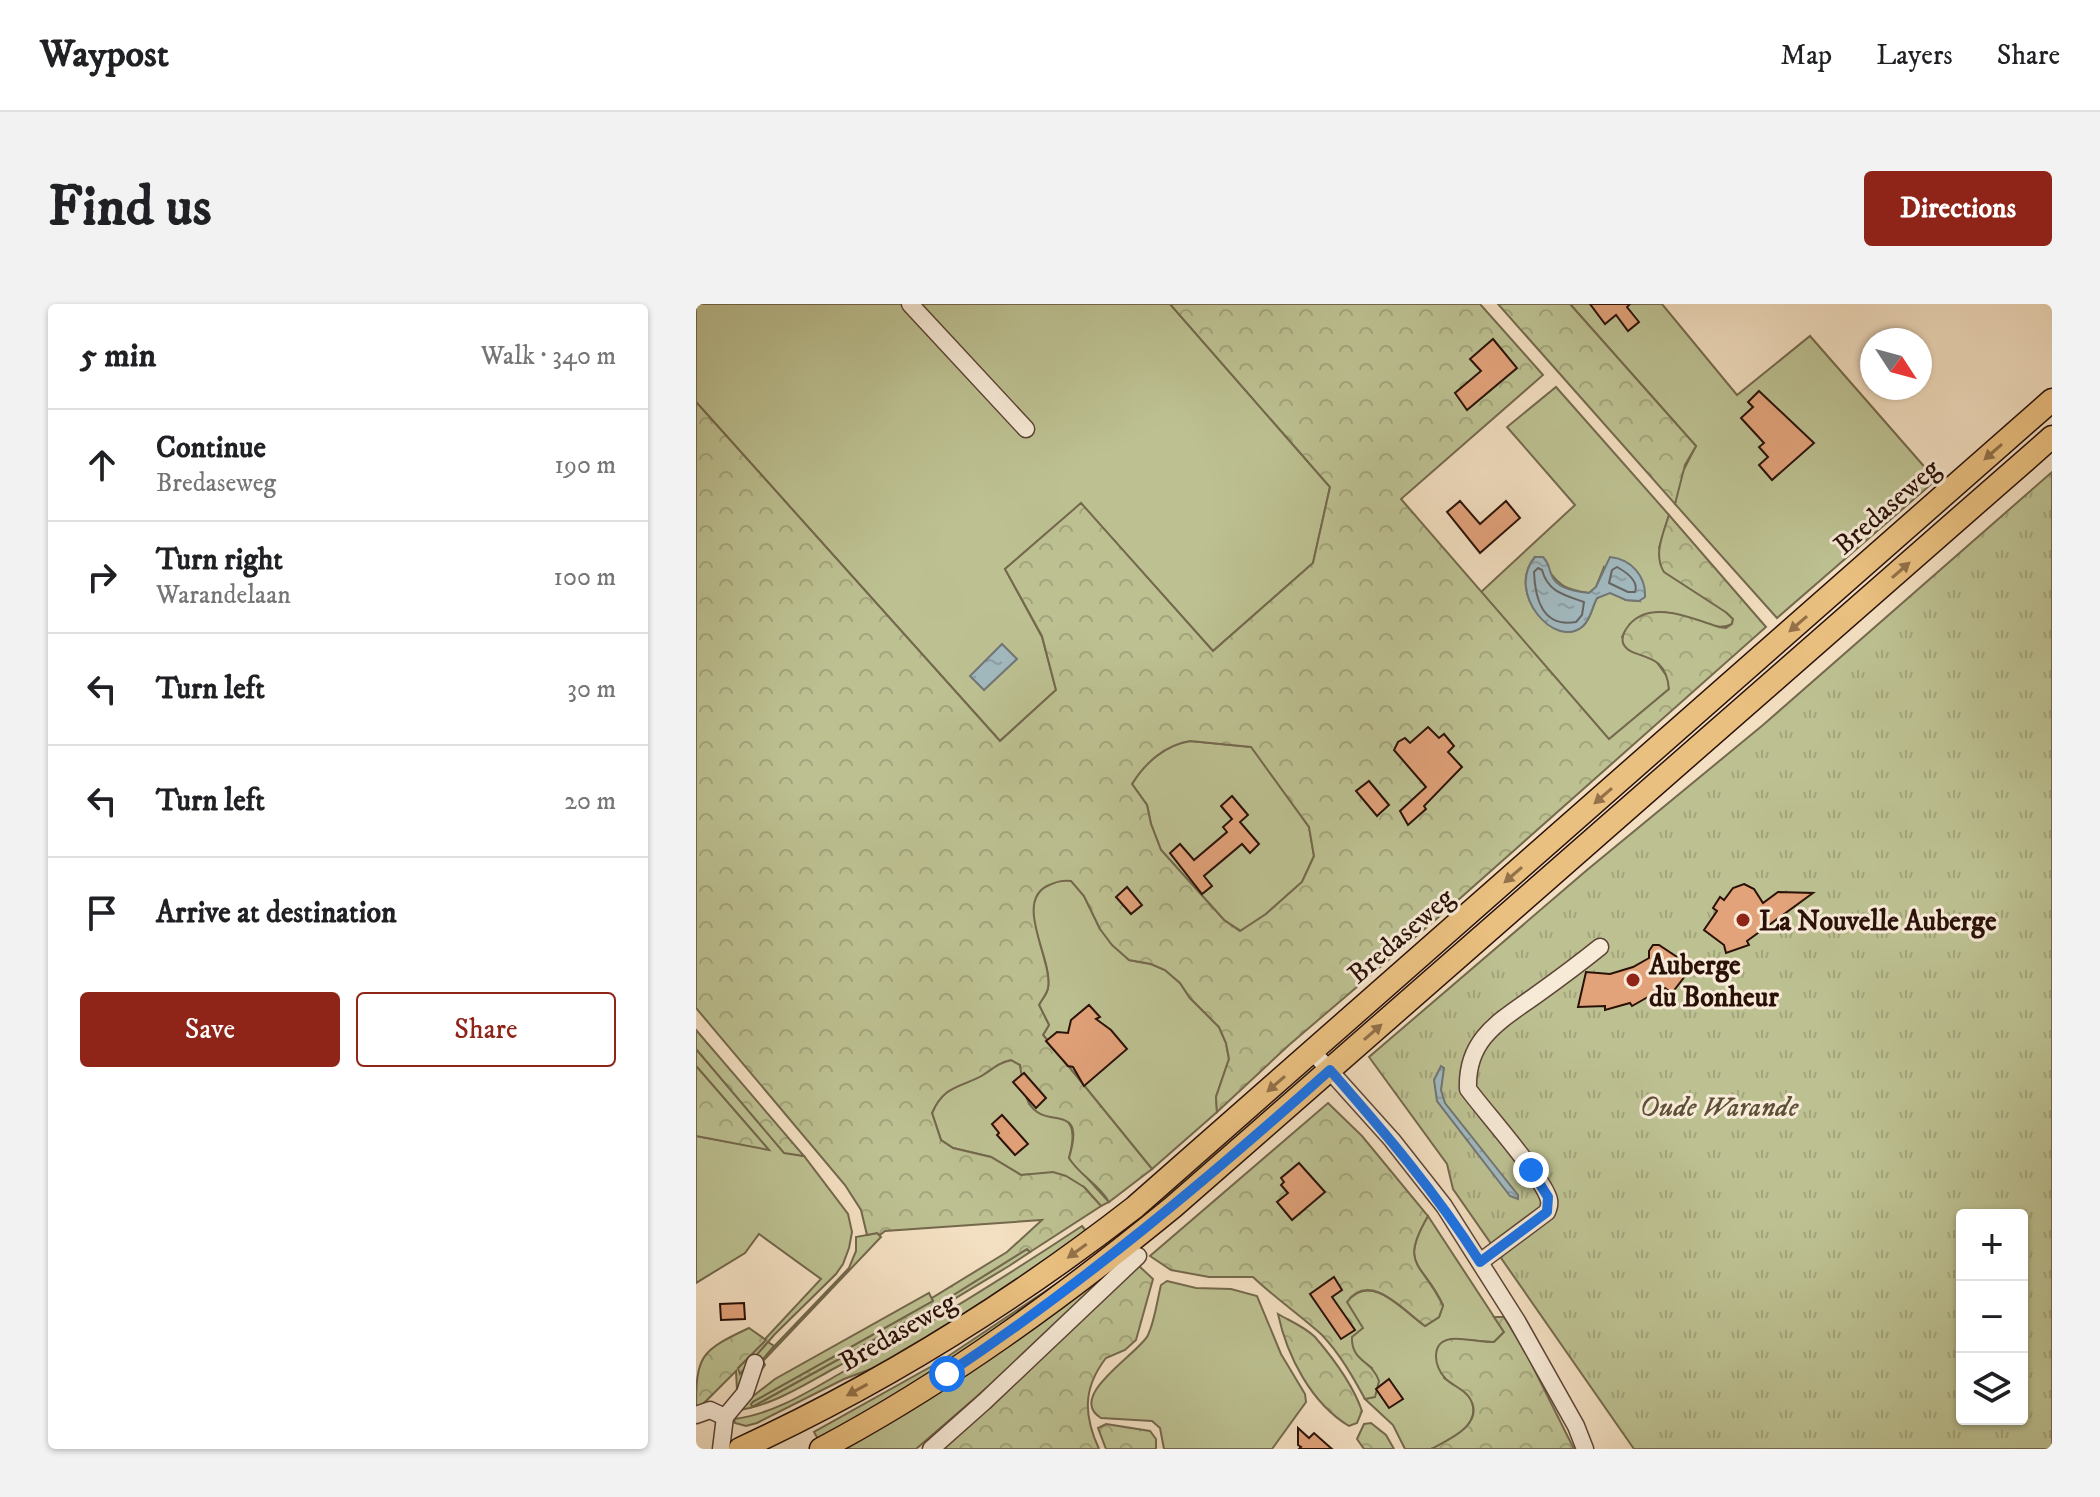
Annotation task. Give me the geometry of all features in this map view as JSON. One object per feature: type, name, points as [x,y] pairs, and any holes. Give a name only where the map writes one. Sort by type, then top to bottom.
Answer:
[{"type":"main road","name":"Bredaseweg","points":[[740,1449],[864,1386],[978,1319],[1135,1207],[2052,400]]},
{"type":"main road","name":"Bredaseweg","points":[[821,1449],[947,1374],[1051,1302],[1162,1217],[2052,437]]},
{"type":"main road","points":[[1822,603],[1840,623]]},
{"type":"main road","points":[[1702,708],[1696,722],[1697,732],[1718,731]]},
{"type":"street","points":[[910,304],[1026,429]]},
{"type":"street","points":[[1480,1262],[1547,1212],[1549,1206],[1548,1197],[1531,1170],[1468,1089],[1467,1074],[1474,1053],[1495,1023],[1600,947]]},
{"type":"street","points":[[1313,1052],[1392,1140],[1434,1193],[1480,1262],[1576,1426],[1585,1449]]},
{"type":"street","points":[[931,1449],[1138,1256]]},
{"type":"street","points":[[721,1449],[725,1417],[745,1393],[755,1363]]},
{"type":"street","points":[[696,1415],[710,1410],[725,1417]]},
{"type":"green space","points":[[696,304],[1170,304],[1330,487],[1313,563],[1213,651],[1081,504],[1005,569],[1042,637],[1056,690],[1000,741],[696,402]]},
{"type":"green space","points":[[1170,304],[1480,304],[1543,375],[1401,499],[1609,739],[1669,689],[1666,676],[1655,661],[1627,649],[1623,643],[1629,625],[1638,617],[1660,612],[1719,627],[1726,628],[1732,624],[1733,619],[1727,613],[1664,572],[1659,552],[1669,515],[1766,627],[1448,909],[1289,1045],[1217,1112],[1216,1097],[1229,1059],[1219,1027],[1165,970],[1129,960],[1112,945],[1100,929],[1084,896],[1071,881],[1047,886],[1038,894],[1034,905],[1034,918],[1048,976],[1047,990],[1039,1005],[1049,1025],[1043,1035],[1152,1169],[1109,1202],[1069,1158],[1073,1129],[1062,1119],[1036,1111],[1025,1095],[1020,1065],[1011,1060],[953,1088],[942,1097],[932,1113],[941,1140],[953,1148],[991,1157],[1021,1175],[1053,1172],[1066,1176],[1084,1187],[1101,1206],[1030,1252],[1027,1249],[939,1304],[752,1407],[753,1402],[933,1301],[932,1298],[1007,1252],[1042,1220],[885,1231],[880,1235],[867,1235],[861,1210],[845,1185],[696,1008],[696,402],[1000,741],[1056,690],[1042,636],[1005,569],[1081,503],[1213,651],[1313,563],[1330,487]],"holes":[[[1190,741],[1251,747],[1309,827],[1314,856],[1302,882],[1266,914],[1240,931],[1224,920],[1161,850],[1147,805],[1132,784],[1156,756],[1181,743]]]},
{"type":"green space","points":[[1498,304],[1570,304],[1696,446],[1685,465],[1675,504]]},
{"type":"green space","points":[[1570,304],[1662,304],[1737,395],[1810,336],[1860,393],[1860,400],[1866,400],[1936,480],[1777,618],[1675,504],[1679,479],[1696,446]]},
{"type":"green space","points":[[1556,387],[1669,515],[1659,548],[1733,619],[1732,624],[1711,626],[1663,612],[1651,613],[1629,626],[1622,637],[1637,653],[1656,661],[1668,678],[1669,689],[1609,740],[1481,592],[1575,505],[1507,427]],"holes":[[[1535,557],[1562,585],[1589,593],[1596,587],[1604,567],[1639,601],[1626,600],[1610,592],[1597,598],[1583,626],[1572,631],[1561,630],[1538,614],[1526,587],[1527,572]]]},
{"type":"green space","name":"Oude Warande","points":[[2052,472],[2052,1449],[1634,1449],[1453,1189],[1447,1164],[1369,1057],[1587,870],[1763,725]]},
{"type":"green space","points":[[1190,741],[1252,747],[1309,827],[1314,856],[1302,882],[1266,914],[1241,931],[1224,920],[1161,850],[1147,805],[1132,784],[1156,756],[1172,746]]},
{"type":"green space","points":[[1061,880],[1071,880],[1084,896],[1100,929],[1129,960],[1165,970],[1180,983],[1190,998],[1219,1027],[1226,1043],[1229,1059],[1216,1097],[1217,1112],[1152,1169],[1043,1035],[1049,1025],[1039,1005],[1047,990],[1048,976],[1033,909],[1036,897],[1043,888]]},
{"type":"green space","points":[[696,1030],[804,1156],[784,1153],[696,1049]]},
{"type":"green space","points":[[696,1049],[784,1152],[804,1156],[848,1214],[852,1232],[843,1264],[836,1274],[774,1335],[740,1375],[737,1369],[821,1279],[759,1234],[745,1253],[696,1283],[696,1136],[768,1149],[696,1066]]},
{"type":"green space","points":[[1011,1060],[1020,1065],[1029,1104],[1060,1117],[1071,1126],[1073,1133],[1069,1158],[1109,1202],[1101,1206],[1084,1187],[1035,1174],[1021,1175],[991,1157],[953,1148],[941,1140],[932,1113],[942,1097],[953,1088]]},
{"type":"green space","points":[[696,1066],[769,1150],[696,1136]]},
{"type":"green space","points":[[1328,1103],[1362,1136],[1428,1216],[1419,1233],[1414,1255],[1443,1306],[1439,1317],[1425,1326],[1387,1296],[1376,1292],[1366,1290],[1356,1293],[1347,1302],[1363,1328],[1352,1337],[1355,1351],[1379,1381],[1375,1397],[1365,1399],[1322,1335],[1253,1277],[1209,1277],[1171,1270],[1150,1256]]},
{"type":"green space","points":[[1428,1216],[1504,1332],[1494,1342],[1451,1339],[1444,1378],[1468,1395],[1473,1415],[1463,1430],[1448,1442],[1431,1449],[1405,1449],[1393,1425],[1365,1399],[1375,1397],[1372,1368],[1356,1356],[1352,1346],[1347,1302],[1356,1294],[1376,1292],[1425,1326],[1439,1317],[1443,1305],[1414,1255],[1419,1233]]},
{"type":"green space","points":[[1082,1226],[1087,1232],[1027,1275],[893,1361],[844,1379],[757,1423],[746,1426],[735,1423],[734,1419],[764,1412],[792,1400],[876,1353],[966,1301]]},
{"type":"green space","points":[[877,1233],[881,1237],[763,1361],[765,1365],[754,1380],[759,1362],[849,1268],[856,1251],[856,1237]]},
{"type":"green space","points":[[1027,1249],[1030,1252],[811,1382],[753,1406],[939,1304]]},
{"type":"green space","points":[[1132,1253],[1012,1366],[916,1449],[840,1449]]},
{"type":"green space","points":[[1138,1265],[1153,1279],[1136,1340],[1125,1350],[1106,1358],[1089,1392],[1088,1414],[1099,1449],[942,1449]]},
{"type":"green space","points":[[1167,1281],[1196,1288],[1231,1289],[1257,1296],[1281,1354],[1305,1394],[1306,1402],[1272,1449],[1164,1449],[1160,1428],[1152,1421],[1101,1418],[1092,1409],[1092,1398],[1098,1387],[1148,1335],[1161,1285]]},
{"type":"green space","points":[[1059,1282],[982,1341],[819,1441],[814,1432],[941,1361]]},
{"type":"green space","points":[[929,1293],[933,1301],[753,1402],[752,1407],[734,1411],[775,1379]]},
{"type":"green space","points":[[1278,1314],[1311,1333],[1322,1345],[1353,1391],[1362,1411],[1357,1423],[1349,1426],[1312,1392],[1294,1362]]},
{"type":"green space","points":[[1494,1317],[1504,1317],[1526,1353],[1574,1449],[1431,1449],[1463,1430],[1473,1415],[1469,1397],[1441,1373],[1437,1350],[1444,1341],[1451,1339],[1494,1342],[1504,1332]]},
{"type":"green space","points":[[749,1328],[766,1340],[738,1368],[740,1374],[768,1342],[774,1346],[737,1390],[736,1371],[696,1411],[697,1378],[704,1357],[720,1343]]},
{"type":"green space","points":[[1371,1423],[1386,1435],[1394,1449],[1364,1449],[1357,1439],[1364,1424]]},
{"type":"green space","points":[[1106,1424],[1150,1431],[1156,1439],[1156,1449],[1106,1449],[1098,1428]]},
{"type":"water","points":[[1535,557],[1545,559],[1558,584],[1573,591],[1589,593],[1596,587],[1610,557],[1618,558],[1636,570],[1643,582],[1645,597],[1639,601],[1626,600],[1610,593],[1597,598],[1583,626],[1572,632],[1559,631],[1537,614],[1530,601],[1526,586],[1527,571]]},
{"type":"water","points":[[1002,644],[1017,659],[984,690],[970,676]]},
{"type":"water","points":[[1441,1066],[1444,1068],[1441,1090],[1445,1103],[1518,1195],[1518,1199],[1510,1196],[1437,1101],[1434,1080]]},
{"type":"building","points":[[1590,304],[1630,304],[1627,307],[1639,322],[1628,331],[1616,315],[1605,324]]},
{"type":"building","points":[[1493,339],[1517,368],[1467,410],[1455,393],[1481,371],[1470,359]]},
{"type":"building","points":[[1759,391],[1814,443],[1772,480],[1759,465],[1768,457],[1759,447],[1764,443],[1741,418],[1753,407],[1748,402]]},
{"type":"building","points":[[1460,501],[1480,524],[1506,501],[1520,518],[1480,553],[1447,512]]},
{"type":"building","points":[[1428,727],[1439,738],[1444,734],[1454,746],[1448,752],[1462,767],[1408,825],[1400,811],[1426,787],[1394,750],[1398,742],[1405,738],[1410,743]]},
{"type":"building","points":[[1369,781],[1389,805],[1377,816],[1356,791]]},
{"type":"building","points":[[1232,796],[1248,815],[1240,822],[1259,844],[1250,853],[1242,844],[1204,876],[1212,886],[1202,894],[1170,853],[1180,844],[1194,860],[1227,832],[1223,827],[1232,819],[1221,806]]},
{"type":"building","name":"La Nouvelle Auberge","points":[[1744,884],[1754,889],[1763,903],[1778,892],[1813,893],[1747,941],[1749,945],[1726,953],[1724,945],[1704,930],[1717,911],[1713,908],[1720,897],[1724,900],[1733,888]]},
{"type":"building","points":[[1127,887],[1142,905],[1131,914],[1116,897]]},
{"type":"building","name":"Auberge du Bonheur","points":[[1653,945],[1659,945],[1692,967],[1672,993],[1665,988],[1657,996],[1655,993],[1632,1006],[1630,1003],[1605,1010],[1605,1006],[1578,1007],[1586,972],[1610,974],[1633,967],[1649,958]]},
{"type":"building","points":[[1089,1005],[1100,1017],[1096,1019],[1111,1030],[1127,1049],[1084,1086],[1073,1067],[1068,1066],[1046,1041],[1057,1032],[1068,1033],[1071,1020]]},
{"type":"building","points":[[1024,1073],[1046,1098],[1036,1108],[1013,1082]]},
{"type":"building","points":[[1002,1115],[1028,1144],[1015,1155],[997,1135],[999,1133],[992,1124]]},
{"type":"building","points":[[1299,1163],[1325,1192],[1292,1220],[1277,1202],[1288,1193],[1281,1185],[1284,1182],[1281,1178]]},
{"type":"building","points":[[1334,1277],[1342,1290],[1332,1297],[1355,1330],[1341,1339],[1310,1294]]},
{"type":"building","points":[[744,1303],[745,1319],[721,1320],[720,1304]]},
{"type":"building","points":[[1389,1379],[1403,1399],[1389,1408],[1376,1389]]},
{"type":"building","points":[[1298,1428],[1309,1438],[1314,1433],[1332,1449],[1299,1449]]},
{"type":"place","name":"La Nouvelle Auberge","points":[[1743,920]]},
{"type":"place","name":"Auberge du Bonheur","points":[[1633,980]]},
{"type":"route","points":[[947,1374],[1041,1310],[1129,1244],[1330,1070],[1415,1168],[1480,1262],[1547,1212],[1548,1197],[1531,1170]]}]
